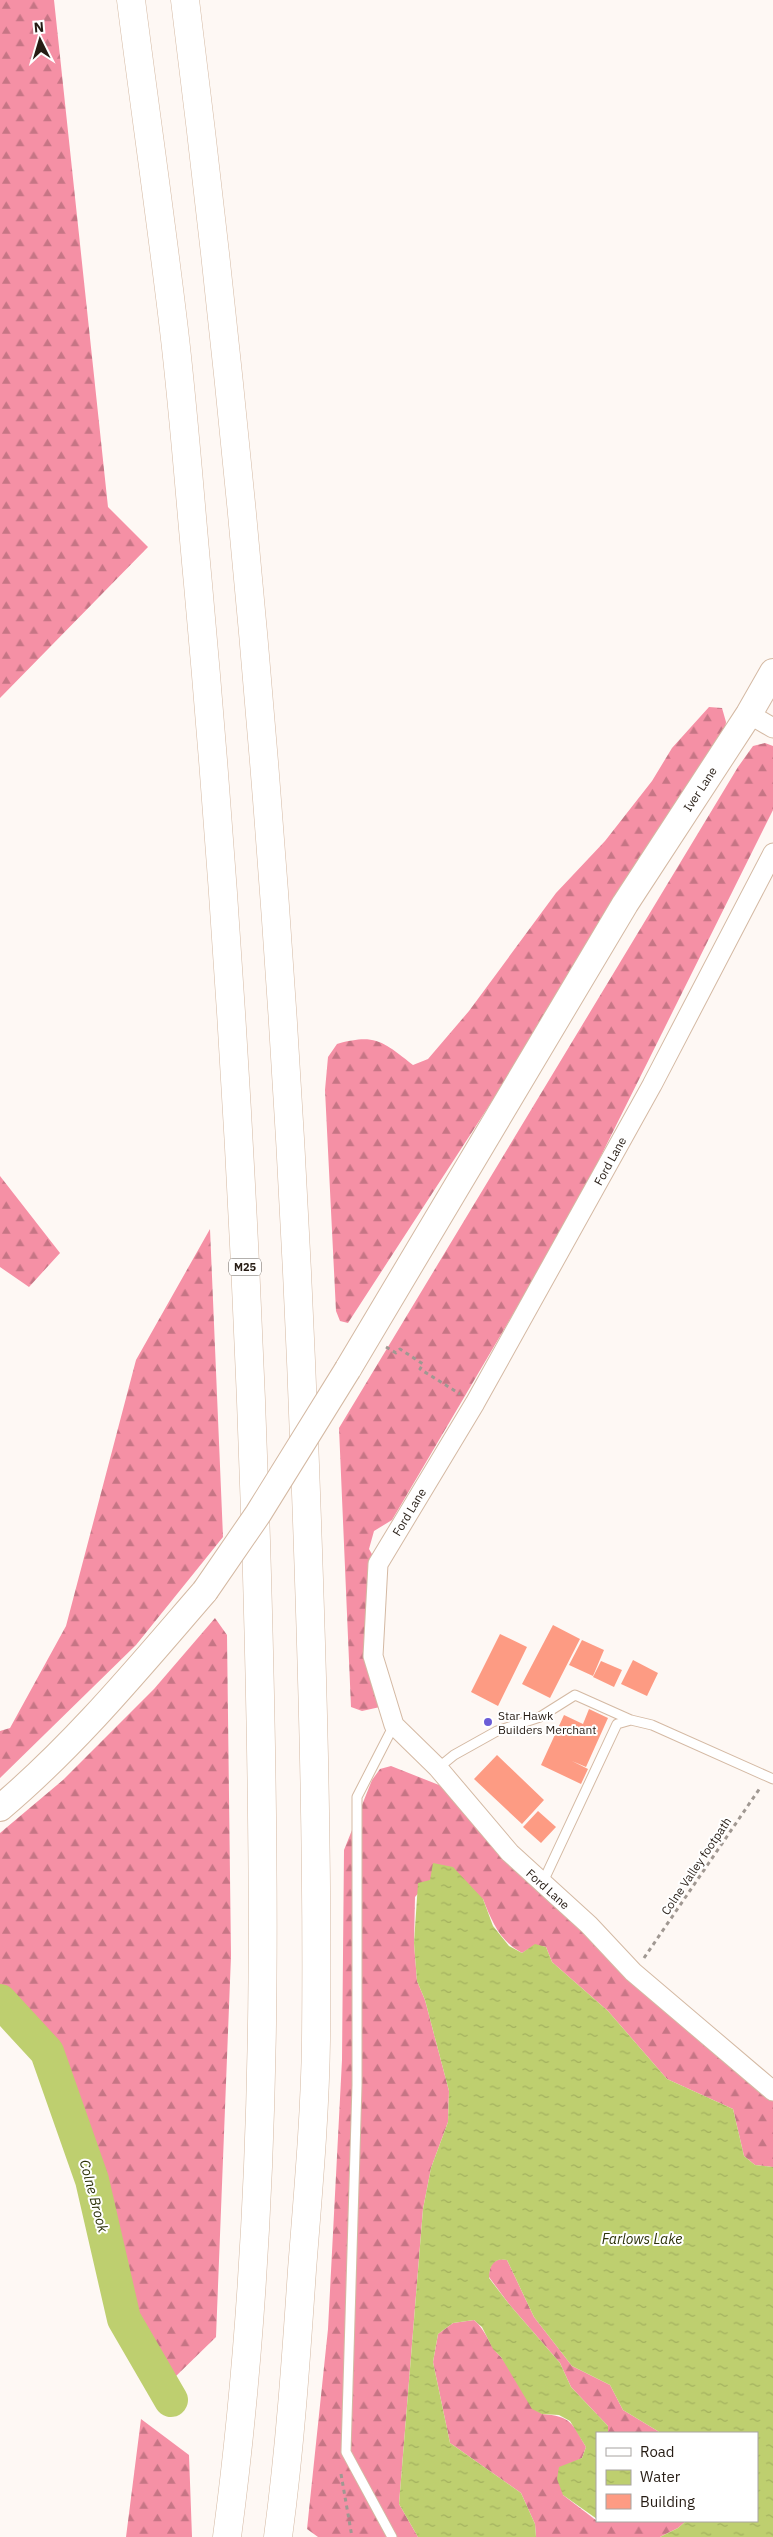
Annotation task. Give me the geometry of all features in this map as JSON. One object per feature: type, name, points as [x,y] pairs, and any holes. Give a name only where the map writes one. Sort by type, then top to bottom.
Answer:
[{"type":"highway","name":"M25","points":[[131,0],[174,334],[213,748],[234,1055],[250,1352],[261,1708],[263,1909],[261,2122],[238,2452],[227,2537]]},
{"type":"highway","points":[[184,0],[210,204],[255,650],[285,1058],[301,1349],[315,1722],[316,2045],[308,2199],[291,2431],[278,2537]]},
{"type":"main road","name":"Iver Lane","points":[[0,1808],[26,1786],[104,1707],[205,1591],[258,1514],[368,1336],[625,904],[749,714],[773,672]]},
{"type":"street","points":[[749,714],[773,728]]},
{"type":"street","name":"Ford Lane","points":[[773,853],[652,1085],[475,1403],[378,1564],[373,1656],[394,1725],[438,1768],[510,1853],[589,1925],[633,1972],[773,2091]]},
{"type":"lane","points":[[438,1768],[454,1755],[497,1730],[540,1717],[575,1696],[631,1720],[652,1725],[770,1778]]},
{"type":"lane","points":[[542,1884],[618,1724],[631,1720]]},
{"type":"lane","points":[[392,2537],[346,2452],[357,2086],[357,1797],[394,1725]]},
{"type":"path","points":[[368,1336],[396,1353],[400,1349],[423,1364],[420,1369],[475,1403]]},
{"type":"path","name":"Colne Valley footpath","points":[[633,1972],[770,1778]]},
{"type":"path","points":[[346,2452],[340,2470],[344,2483],[352,2537]]},
{"type":"green space","points":[[0,0],[54,0],[108,507],[148,547],[0,698]]},
{"type":"green space","points":[[709,707],[722,708],[726,722],[724,736],[581,964],[348,1323],[340,1321],[336,1311],[325,1090],[328,1057],[337,1044],[361,1039],[386,1045],[413,1065],[428,1059],[469,1011],[556,893],[605,841],[652,781],[672,748]]},
{"type":"green space","points":[[765,743],[773,746],[773,810],[573,1212],[392,1520],[374,1531],[369,1549],[377,1563],[380,1707],[362,1711],[351,1707],[339,1428],[738,767],[753,746]]},
{"type":"green space","points":[[0,1176],[60,1253],[29,1287],[0,1267]]},
{"type":"green space","points":[[210,1229],[223,1537],[136,1645],[0,1778],[0,1731],[10,1728],[66,1626],[136,1360]]},
{"type":"green space","points":[[215,1618],[227,1635],[231,1956],[216,2337],[174,2378],[144,2347],[103,2218],[72,2073],[24,2004],[0,1987],[0,1833],[63,1780],[154,1689]]},
{"type":"green space","points":[[391,1766],[439,1785],[773,2095],[773,2167],[755,2165],[744,2156],[733,2109],[667,2079],[608,2011],[552,1962],[546,1947],[535,1945],[522,1953],[502,1937],[493,1923],[483,1899],[430,1880],[415,1897],[414,1943],[417,1981],[425,2000],[449,2091],[448,2122],[431,2168],[423,2209],[399,2504],[418,2537],[318,2537],[307,2529],[328,2329],[342,2060],[344,1850],[372,1780],[380,1769]]},
{"type":"green space","points":[[507,2260],[534,2317],[572,2366],[610,2385],[623,2410],[659,2432],[608,2432],[608,2426],[571,2387],[560,2363],[509,2304],[489,2277],[491,2265],[495,2261]]},
{"type":"green space","points":[[474,2320],[542,2414],[565,2419],[574,2427],[586,2447],[582,2458],[571,2464],[563,2495],[596,2522],[685,2522],[678,2528],[660,2537],[536,2537],[535,2524],[521,2493],[450,2443],[433,2362],[438,2334],[453,2323]]},
{"type":"green space","points":[[141,2419],[189,2455],[192,2537],[126,2537]]},
{"type":"water","name":"Farlows Lake","points":[[433,1863],[453,1867],[483,1899],[493,1926],[509,1946],[522,1953],[535,1944],[546,1947],[552,1962],[608,2011],[667,2079],[733,2109],[744,2156],[755,2165],[773,2167],[773,2537],[660,2537],[678,2528],[685,2522],[758,2522],[758,2432],[659,2432],[623,2410],[610,2385],[572,2366],[534,2317],[507,2260],[502,2259],[493,2263],[489,2278],[560,2363],[571,2387],[608,2426],[608,2432],[596,2432],[596,2518],[563,2495],[557,2479],[559,2467],[582,2458],[586,2447],[570,2421],[559,2415],[542,2414],[532,2409],[501,2357],[493,2349],[482,2327],[474,2320],[453,2323],[438,2334],[433,2362],[450,2443],[521,2493],[535,2524],[536,2537],[418,2537],[399,2504],[423,2209],[431,2168],[448,2122],[449,2091],[425,2000],[417,1981],[414,1943],[418,1883],[430,1880]]},
{"type":"building","points":[[553,1625],[580,1639],[550,1698],[522,1684]]},
{"type":"building","points":[[500,1634],[527,1647],[498,1706],[471,1692]]},
{"type":"building","points":[[582,1640],[604,1650],[593,1676],[569,1665]]},
{"type":"building","points":[[633,1660],[658,1673],[647,1696],[621,1684]]},
{"type":"building","points":[[601,1661],[622,1670],[614,1687],[593,1677]]},
{"type":"building","points":[[589,1709],[608,1718],[586,1767],[572,1761],[588,1769],[581,1784],[541,1765],[564,1715],[583,1724]]},
{"type":"building","points":[[497,1755],[544,1800],[522,1824],[474,1779]]},
{"type":"building","points":[[538,1811],[556,1827],[541,1843],[523,1827]]},
{"type":"waterway","name":"Colne Brook","points":[[0,2001],[47,2052],[92,2180],[124,2319],[171,2400]]},
{"type":"place","name":"Star Hawk Builders Merchant","points":[[488,1722]]}]
